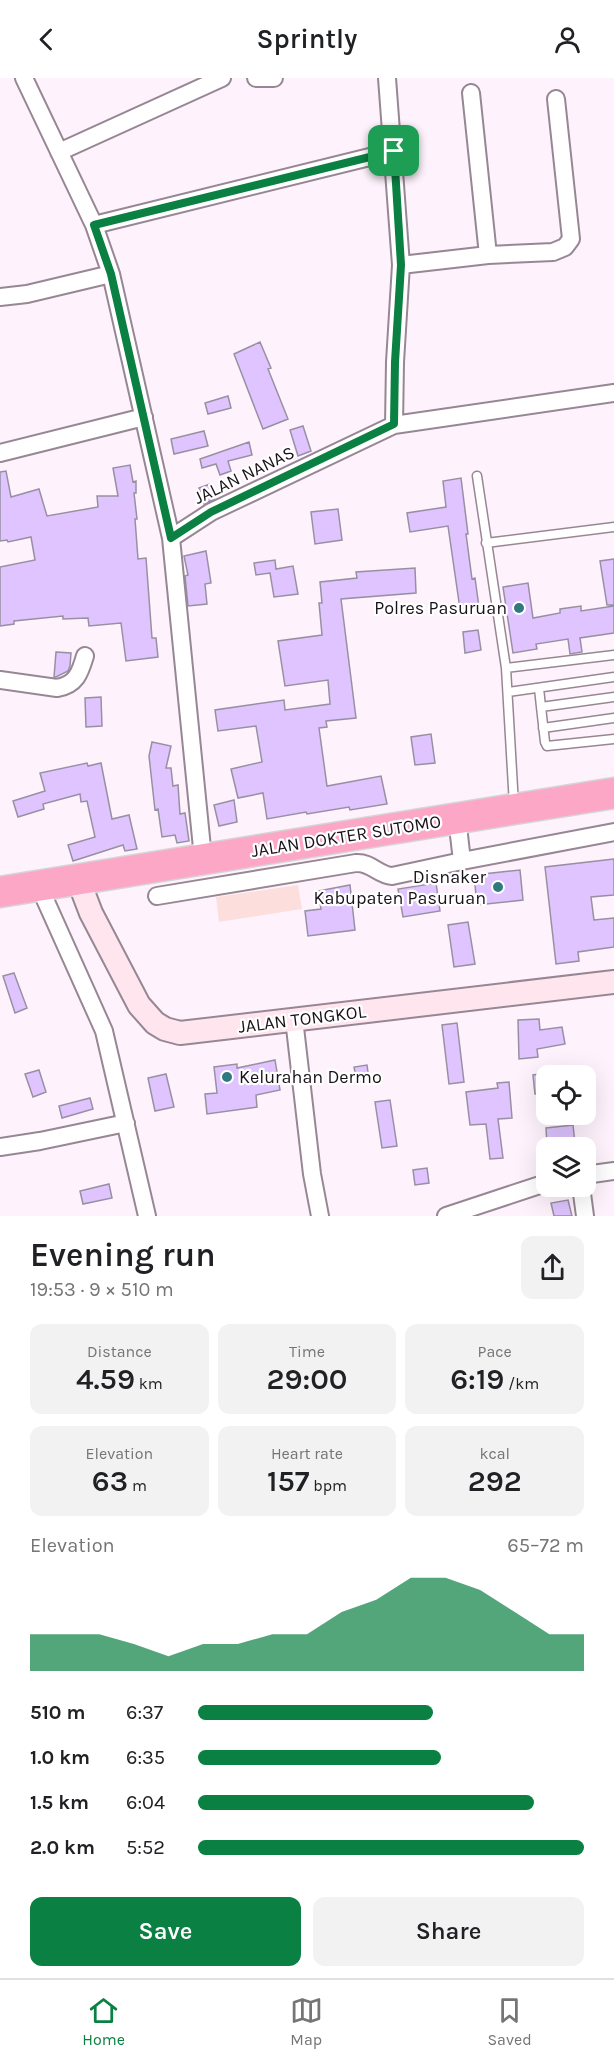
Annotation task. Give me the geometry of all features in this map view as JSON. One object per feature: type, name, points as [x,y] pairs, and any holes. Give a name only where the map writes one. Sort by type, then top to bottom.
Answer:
[{"type":"highway","name":"JALAN DOKTER SUTOMO","points":[[0,892],[614,793]]},
{"type":"street","points":[[24,78],[94,225],[111,274],[144,417],[171,538],[203,858]]},
{"type":"street","points":[[59,153],[222,78]]},
{"type":"street","points":[[256,78],[274,78]]},
{"type":"street","points":[[387,78],[401,265],[394,424]]},
{"type":"street","points":[[471,93],[488,255]]},
{"type":"street","points":[[401,265],[488,255],[553,252],[565,247],[571,238],[556,99]]},
{"type":"street","points":[[94,225],[394,151]]},
{"type":"street","points":[[0,297],[27,294],[111,274]]},
{"type":"street","name":"JALAN NANAS","points":[[171,538],[211,512],[394,424],[614,393]]},
{"type":"street","points":[[0,453],[144,417]]},
{"type":"street","points":[[0,680],[57,688],[65,687],[74,682],[80,674],[85,656]]},
{"type":"street","points":[[457,818],[462,861]]},
{"type":"street","points":[[157,896],[356,863],[365,863],[384,875],[392,876],[614,832]]},
{"type":"street","points":[[56,883],[104,1031],[147,1216]]},
{"type":"street","name":"JALAN TONGKOL","points":[[56,883],[91,914],[139,1005],[155,1023],[165,1029],[180,1033],[614,982]]},
{"type":"street","points":[[294,1019],[312,1174],[320,1216]]},
{"type":"street","points":[[0,1147],[40,1141],[126,1122]]},
{"type":"street","points":[[596,1173],[614,1171]]},
{"type":"street","points":[[446,1216],[536,1186]]},
{"type":"street","points":[[582,1197],[585,1216]]},
{"type":"lane","points":[[477,476],[506,668],[514,809]]},
{"type":"lane","points":[[486,543],[614,527]]},
{"type":"lane","points":[[506,668],[614,655]]},
{"type":"lane","points":[[508,692],[614,677]]},
{"type":"lane","points":[[539,688],[545,742],[548,746],[614,739]]},
{"type":"lane","points":[[541,707],[614,697]]},
{"type":"lane","points":[[543,728],[614,718]]},
{"type":"shaded area","points":[[298,885],[302,909],[219,922],[216,897]]},
{"type":"building","points":[[260,342],[288,419],[263,429],[234,354]]},
{"type":"building","points":[[228,396],[231,408],[208,414],[205,403]]},
{"type":"building","points":[[303,426],[311,451],[298,456],[290,430]]},
{"type":"building","points":[[204,431],[208,446],[174,454],[171,439]]},
{"type":"building","points":[[249,442],[252,455],[228,461],[231,471],[220,475],[216,464],[202,468],[200,459]]},
{"type":"building","points":[[130,465],[133,482],[136,481],[136,493],[134,493],[138,559],[146,558],[152,638],[156,638],[158,657],[126,661],[121,623],[89,626],[88,618],[63,619],[63,616],[14,621],[14,624],[0,626],[0,567],[35,560],[31,537],[8,542],[7,540],[0,541],[0,472],[6,471],[11,497],[39,489],[47,516],[98,507],[97,496],[118,496],[113,468]]},
{"type":"building","points":[[461,478],[472,579],[475,578],[479,607],[460,609],[448,526],[410,532],[407,513],[446,507],[443,481]]},
{"type":"building","points":[[210,484],[214,499],[204,504],[199,488]]},
{"type":"building","points":[[338,509],[342,540],[315,544],[311,512]]},
{"type":"building","points":[[206,551],[211,583],[205,584],[207,604],[188,606],[185,576],[188,575],[184,556]]},
{"type":"building","points":[[614,559],[614,605],[607,605],[600,561]]},
{"type":"building","points":[[275,560],[276,569],[293,566],[298,594],[274,597],[270,573],[256,575],[254,563]]},
{"type":"building","points":[[415,568],[416,593],[341,599],[356,718],[326,721],[327,727],[319,728],[327,786],[381,776],[387,804],[350,810],[349,807],[307,814],[306,812],[267,819],[263,793],[238,798],[231,769],[262,762],[256,726],[218,731],[215,710],[284,700],[285,710],[330,704],[328,680],[285,686],[278,641],[322,635],[320,582],[357,578],[356,572]]},
{"type":"building","name":"Polres Pasuruan","points":[[528,583],[533,618],[560,613],[560,609],[581,606],[581,611],[614,606],[614,633],[580,638],[582,652],[570,654],[568,639],[536,644],[537,649],[513,653],[503,587]]},
{"type":"building","points":[[478,630],[481,650],[465,653],[463,632]]},
{"type":"building","points":[[56,652],[71,653],[70,666],[68,671],[54,677]]},
{"type":"building","points":[[101,697],[102,726],[86,727],[85,698]]},
{"type":"building","points":[[431,734],[435,763],[415,765],[411,737]]},
{"type":"building","points":[[152,742],[171,746],[166,768],[171,768],[173,786],[178,785],[180,814],[185,813],[189,841],[177,843],[175,835],[162,837],[158,809],[155,810],[149,756]]},
{"type":"building","points":[[87,763],[88,766],[101,763],[112,819],[129,815],[137,849],[125,851],[123,845],[73,861],[68,845],[95,837],[87,801],[81,802],[80,794],[43,804],[44,809],[18,817],[13,801],[45,791],[40,773]]},
{"type":"building","points":[[234,800],[237,822],[219,826],[214,805]]},
{"type":"building","points":[[614,859],[614,895],[591,897],[594,920],[614,918],[614,947],[578,952],[579,961],[556,964],[545,867]]},
{"type":"building","name":"Disnaker Kabupaten Pasuruan","points":[[520,870],[523,900],[477,905],[474,875]]},
{"type":"building","points":[[436,883],[440,911],[403,917],[398,889]]},
{"type":"building","points":[[350,885],[355,930],[308,936],[305,911],[321,909],[318,891]]},
{"type":"building","points":[[468,922],[475,964],[454,967],[448,925]]},
{"type":"building","points":[[14,973],[27,1008],[15,1013],[3,976]]},
{"type":"building","points":[[539,1019],[540,1030],[562,1027],[565,1044],[537,1049],[538,1057],[519,1059],[518,1020]]},
{"type":"building","points":[[457,1023],[464,1082],[449,1084],[442,1025]]},
{"type":"building","points":[[275,1060],[280,1090],[256,1095],[257,1107],[207,1114],[205,1094],[217,1093],[214,1067],[237,1064],[237,1068]]},
{"type":"building","points":[[367,1065],[369,1080],[357,1082],[354,1067]]},
{"type":"building","points":[[39,1070],[46,1092],[33,1097],[25,1074]]},
{"type":"building","points":[[166,1074],[174,1107],[155,1111],[148,1078]]},
{"type":"building","points":[[533,1075],[536,1075],[536,1094],[535,1094]]},
{"type":"building","points":[[509,1082],[512,1118],[498,1119],[503,1158],[490,1159],[486,1124],[470,1125],[466,1092],[498,1088],[497,1083]]},
{"type":"building","points":[[90,1098],[93,1109],[62,1118],[59,1106]]},
{"type":"building","points":[[390,1100],[397,1146],[382,1148],[375,1102]]},
{"type":"building","points":[[573,1125],[574,1137],[546,1137],[546,1128]]},
{"type":"building","points":[[427,1168],[429,1183],[415,1185],[413,1170]]},
{"type":"building","points":[[109,1184],[112,1198],[83,1204],[80,1191]]},
{"type":"building","points":[[568,1200],[572,1216],[554,1216],[551,1203]]},
{"type":"place","name":"Polres Pasuruan","points":[[519,608]]},
{"type":"place","name":"Disnaker Kabupaten Pasuruan","points":[[498,887]]},
{"type":"place","name":"Kelurahan Dermo","points":[[227,1077]]},
{"type":"route","points":[[394,151],[401,265],[394,424],[211,512],[171,538],[129,347],[111,274],[94,225],[394,151]]}]
